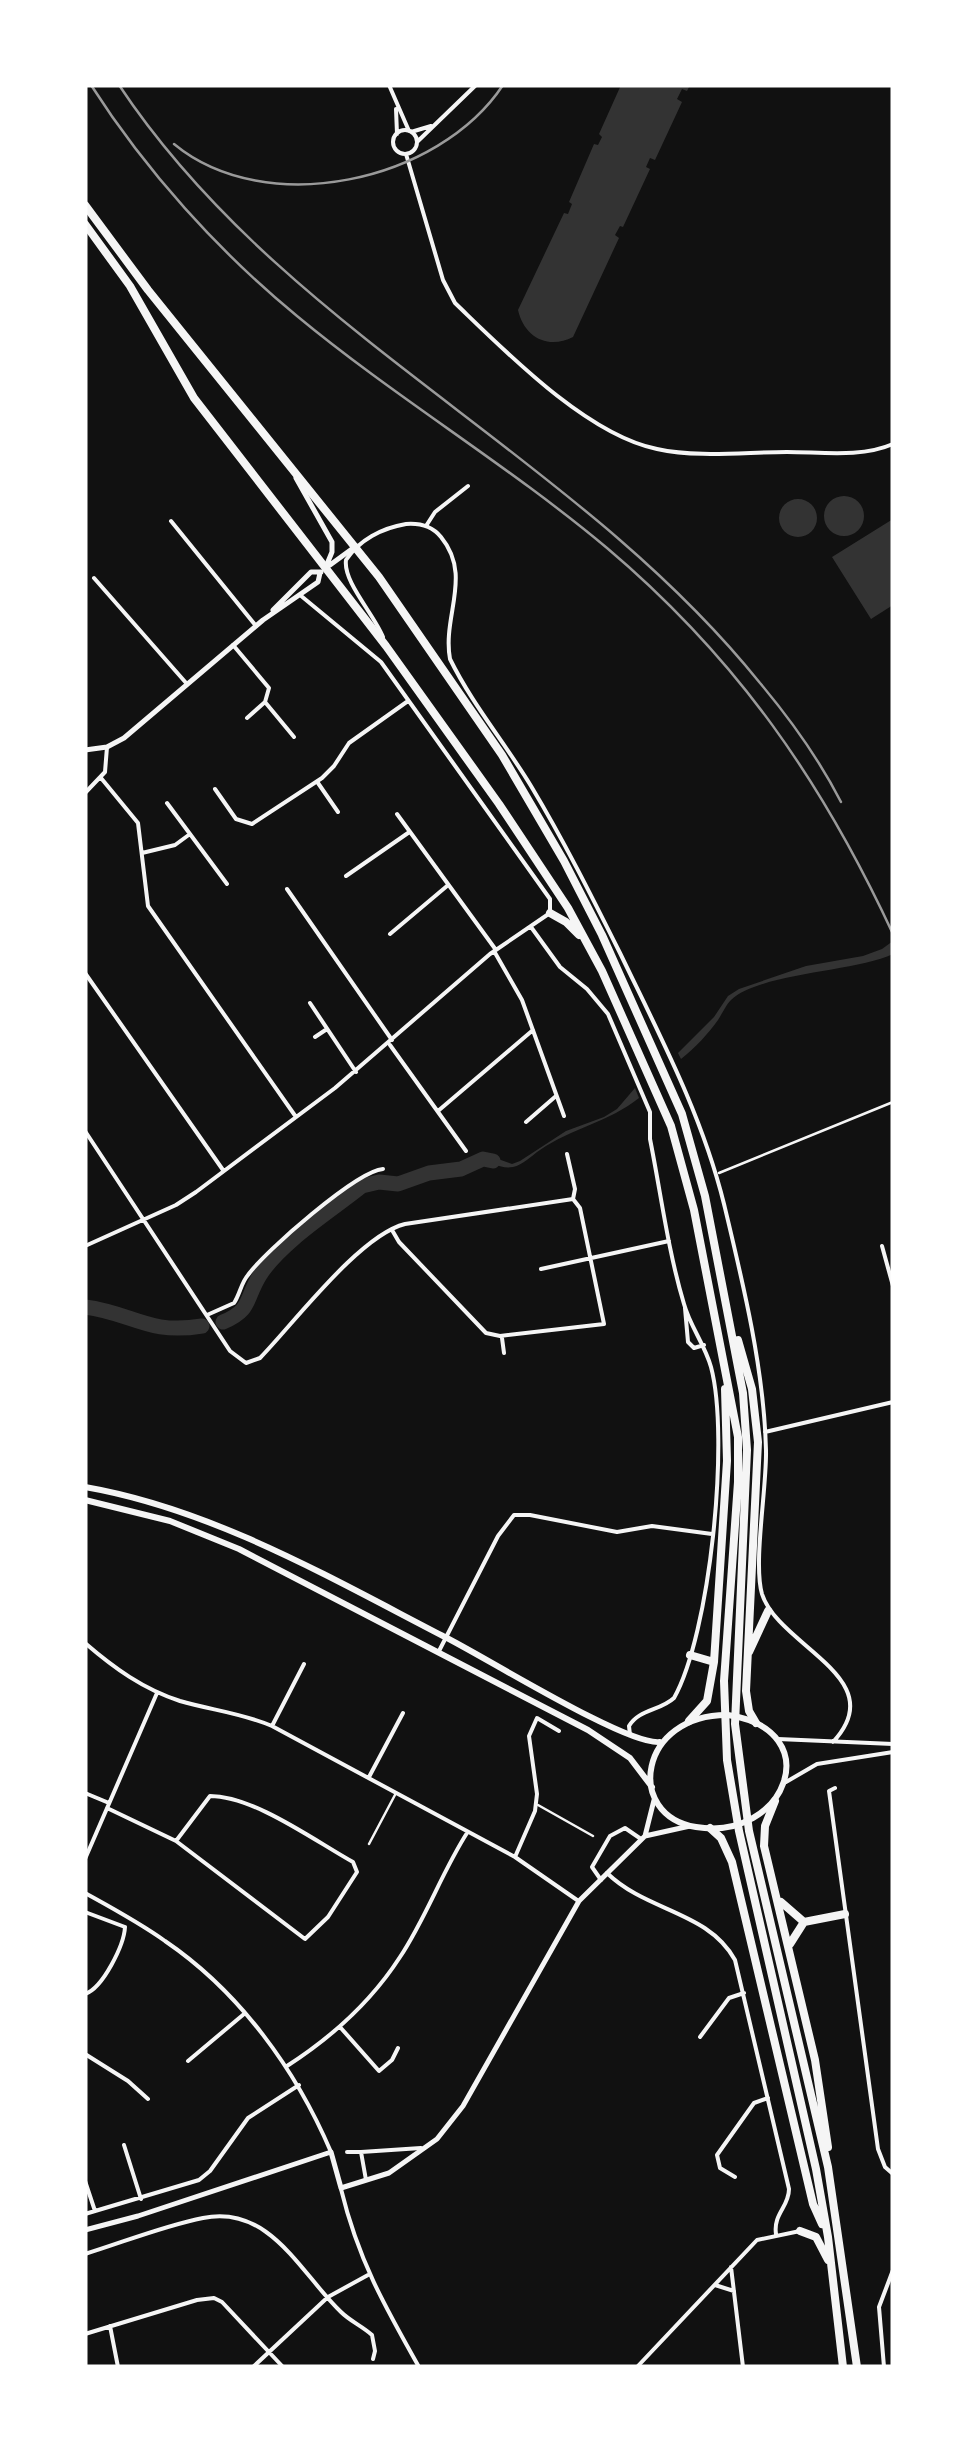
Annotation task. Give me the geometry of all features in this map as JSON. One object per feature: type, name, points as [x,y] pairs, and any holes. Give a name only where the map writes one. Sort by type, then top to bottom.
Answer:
[{"type":"highway","points":[[85,205],[148,290],[356,546],[502,755],[602,935],[682,1114],[726,1298],[743,1394],[747,1450],[735,1724],[760,1900]]},
{"type":"highway","points":[[85,224],[130,286],[194,398],[323,571],[386,646],[499,804],[589,945],[671,1126],[686,1173],[724,1354],[738,1452],[726,1644],[727,1760],[828,2168],[857,2367]]},
{"type":"highway","points":[[550,913],[566,922],[589,945]]},
{"type":"highway","points":[[726,1298],[752,1389],[758,1442],[747,1700],[756,1723]]},
{"type":"highway","points":[[689,1721],[706,1700],[714,1662],[727,1461],[724,1354]]},
{"type":"highway","points":[[748,1654],[768,1610]]},
{"type":"highway","points":[[690,1656],[714,1662]]},
{"type":"highway","points":[[775,1801],[763,1839],[790,1944],[821,2097],[828,2168]]},
{"type":"highway","points":[[710,1828],[721,1838],[732,1862],[814,2204],[828,2237]]},
{"type":"highway","points":[[777,1897],[804,1922]]},
{"type":"highway","points":[[790,1944],[804,1922],[845,1914]]},
{"type":"highway","points":[[787,2013],[828,2237],[843,2367]]},
{"type":"highway","points":[[800,2230],[813,2220],[814,2204]]},
{"type":"highway","points":[[800,2230],[816,2236],[832,2268]]},
{"type":"main road","points":[[85,1487],[194,1516],[244,1537],[446,1637],[642,1742],[660,1742]]},
{"type":"main road","points":[[85,1500],[206,1534],[439,1650],[588,1730],[630,1758],[652,1787]]},
{"type":"main road","points":[[728,1716],[756,1723],[773,1738],[786,1762],[786,1782],[775,1801],[744,1821],[710,1828],[690,1826],[669,1815],[652,1787],[651,1768],[660,1742],[689,1721],[728,1716]]},
{"type":"street","points":[[389,85],[417,142]]},
{"type":"street","points":[[406,154],[476,85]]},
{"type":"street","points":[[396,106],[396,149],[406,154],[443,280],[455,303],[580,413],[603,428],[658,450],[868,452],[893,444]]},
{"type":"street","points":[[396,134],[434,125]]},
{"type":"street","points":[[263,620],[318,582],[332,552],[330,536],[280,452]]},
{"type":"street","points":[[426,526],[434,512],[468,486]]},
{"type":"street","points":[[171,521],[256,626]]},
{"type":"street","points":[[85,750],[107,747],[124,738],[263,620],[310,574],[323,571],[356,546],[409,524],[434,530],[448,547],[458,590],[449,640],[450,659],[533,790],[584,880],[677,1070],[716,1174],[753,1344],[766,1432],[760,1575],[768,1610],[830,1666],[846,1690],[852,1705],[850,1721],[833,1742]]},
{"type":"street","points":[[356,546],[346,560],[346,571],[374,614],[386,646]]},
{"type":"street","points":[[94,578],[187,684]]},
{"type":"street","points":[[85,1246],[176,1205],[224,1171],[356,1072],[495,951],[550,913],[550,899],[377,657],[300,594]]},
{"type":"street","points":[[233,645],[269,688],[265,702],[247,718]]},
{"type":"street","points":[[216,789],[236,819],[248,825],[317,781],[334,766],[347,744],[408,701]]},
{"type":"street","points":[[265,702],[294,737]]},
{"type":"street","points":[[85,793],[105,772],[107,747]]},
{"type":"street","points":[[101,778],[138,823],[148,906],[296,1117]]},
{"type":"street","points":[[317,781],[338,812]]},
{"type":"street","points":[[167,803],[227,884]]},
{"type":"street","points":[[396,814],[495,951],[534,1030],[564,1116]]},
{"type":"street","points":[[346,876],[409,832]]},
{"type":"street","points":[[142,853],[174,846],[190,834]]},
{"type":"street","points":[[390,934],[448,884]]},
{"type":"street","points":[[287,889],[466,1151]]},
{"type":"street","points":[[531,926],[560,967],[587,989],[608,1014],[650,1112],[650,1139],[688,1342],[694,1348],[704,1345]]},
{"type":"street","points":[[85,974],[224,1171]]},
{"type":"street","points":[[310,1003],[356,1072]]},
{"type":"street","points":[[315,1037],[327,1028]]},
{"type":"street","points":[[438,1111],[534,1030]]},
{"type":"street","points":[[526,1122],[556,1096]]},
{"type":"street","points":[[85,1131],[234,1356],[246,1363],[260,1358],[362,1250],[392,1228],[573,1199]]},
{"type":"street","points":[[392,1228],[399,1242],[483,1330],[502,1336],[604,1324],[580,1208],[573,1199],[575,1189],[568,1154]]},
{"type":"street","points":[[207,1315],[234,1303],[246,1276],[263,1257],[329,1201],[372,1170],[383,1169]]},
{"type":"street","points":[[541,1269],[669,1241]]},
{"type":"street","points":[[882,1246],[893,1286]]},
{"type":"street","points":[[630,1736],[629,1726],[636,1715],[657,1710],[674,1698],[700,1623],[712,1534],[718,1423],[712,1368],[684,1308]]},
{"type":"street","points":[[502,1336],[504,1353]]},
{"type":"street","points":[[766,1432],[893,1402]]},
{"type":"street","points":[[439,1650],[498,1536],[514,1515],[628,1532],[652,1526],[712,1534]]},
{"type":"street","points":[[85,1643],[114,1668],[157,1692],[204,1707],[237,1712],[272,1726],[514,1857],[579,1901]]},
{"type":"street","points":[[272,1726],[304,1664]]},
{"type":"street","points":[[85,1859],[157,1692]]},
{"type":"street","points":[[369,1777],[404,1714]]},
{"type":"street","points":[[514,1857],[536,1804],[529,1736],[537,1718],[559,1731]]},
{"type":"street","points":[[773,1738],[792,1742],[893,1744]]},
{"type":"street","points":[[786,1782],[817,1764],[893,1752]]},
{"type":"street","points":[[834,1788],[829,1792],[878,2150],[884,2167],[893,2174]]},
{"type":"street","points":[[85,1793],[176,1841],[304,1939],[328,1917],[357,1872],[353,1862],[303,1834],[248,1806],[217,1796],[210,1796],[176,1841]]},
{"type":"street","points":[[341,2188],[401,2166],[426,2148],[463,2106],[579,1901],[643,1838],[655,1797]]},
{"type":"street","points":[[601,1880],[592,1868],[610,1836],[625,1828],[643,1838],[690,1826]]},
{"type":"street","points":[[287,2066],[340,2027],[377,1989],[401,1956],[467,1832]]},
{"type":"street","points":[[607,1873],[645,1901],[704,1926],[718,1936],[735,1960],[789,2195],[776,2217],[776,2234]]},
{"type":"street","points":[[85,1893],[177,1949],[218,1983],[287,2066],[331,2152],[351,2231],[368,2276],[419,2367]]},
{"type":"street","points":[[85,1912],[125,1926]]},
{"type":"street","points":[[85,1994],[93,1991],[115,1958],[131,1919]]},
{"type":"street","points":[[700,2037],[729,1998],[744,1993]]},
{"type":"street","points":[[188,2061],[244,2014]]},
{"type":"street","points":[[340,2027],[380,2070],[398,2048]]},
{"type":"street","points":[[85,2054],[128,2081],[148,2099]]},
{"type":"street","points":[[85,2214],[199,2180],[210,2171],[248,2118],[299,2085]]},
{"type":"street","points":[[735,2177],[720,2168],[717,2155],[754,2103],[768,2098]]},
{"type":"street","points":[[124,2145],[141,2198]]},
{"type":"street","points":[[347,2152],[426,2148]]},
{"type":"street","points":[[85,2230],[331,2152]]},
{"type":"street","points":[[361,2152],[366,2180]]},
{"type":"street","points":[[85,2181],[95,2211]]},
{"type":"street","points":[[85,2254],[206,2217],[252,2223],[274,2236],[342,2313],[372,2335],[373,2359]]},
{"type":"street","points":[[637,2367],[757,2240],[800,2230]]},
{"type":"street","points":[[732,2266],[742,2367]]},
{"type":"street","points":[[884,2367],[879,2307],[893,2270]]},
{"type":"street","points":[[254,2367],[328,2297],[368,2276]]},
{"type":"street","points":[[714,2284],[734,2291]]},
{"type":"street","points":[[85,2322],[87,2333],[214,2298],[283,2367]]},
{"type":"street","points":[[110,2326],[118,2367]]},
{"type":"lane","points":[[716,1174],[893,1102]]},
{"type":"lane","points":[[370,1844],[396,1792]]},
{"type":"lane","points":[[536,1804],[593,1836]]},
{"type":"shaded area","points":[[621,85],[690,85],[687,91],[682,89],[677,99],[682,102],[655,160],[650,158],[646,167],[650,169],[623,227],[615,235],[619,238],[573,337],[546,341],[531,334],[518,310],[564,213],[568,214],[572,204],[569,202],[594,144],[598,145],[602,137],[599,134]]},
{"type":"shaded area","points":[[844,496],[858,502],[864,516],[858,530],[844,536],[830,530],[824,516],[830,502]]},
{"type":"shaded area","points":[[798,499],[812,504],[817,518],[812,532],[798,537],[784,532],[779,518],[784,504]]},
{"type":"shaded area","points":[[893,519],[893,605],[871,619],[832,557]]},
{"type":"shaded area","points":[[893,941],[893,954],[876,960],[784,978],[744,991],[731,1000],[710,1030],[681,1059],[678,1053],[714,1017],[728,996],[739,989],[806,966],[863,956]]},
{"type":"shaded area","points":[[635,1088],[639,1098],[627,1106],[552,1142],[517,1166],[473,1160],[487,1155],[512,1164],[520,1161],[566,1131],[617,1109]]},
{"type":"waterway","points":[[223,1322],[243,1308],[260,1275],[280,1251],[362,1186],[379,1182],[398,1184],[429,1173],[461,1169],[483,1159],[493,1161]]},
{"type":"waterway","points":[[85,1307],[153,1326],[202,1326]]},
{"type":"railway","points":[[91,85],[160,179],[268,291],[373,375],[607,548],[697,633],[736,678],[806,774],[866,878],[893,934]]},
{"type":"railway","points":[[119,85],[186,173],[263,251],[346,323],[605,527],[686,601],[783,711],[841,802]]},
{"type":"railway","points":[[174,144],[212,167],[255,180],[302,184],[349,179],[395,166],[438,146],[474,119],[503,85]]}]
